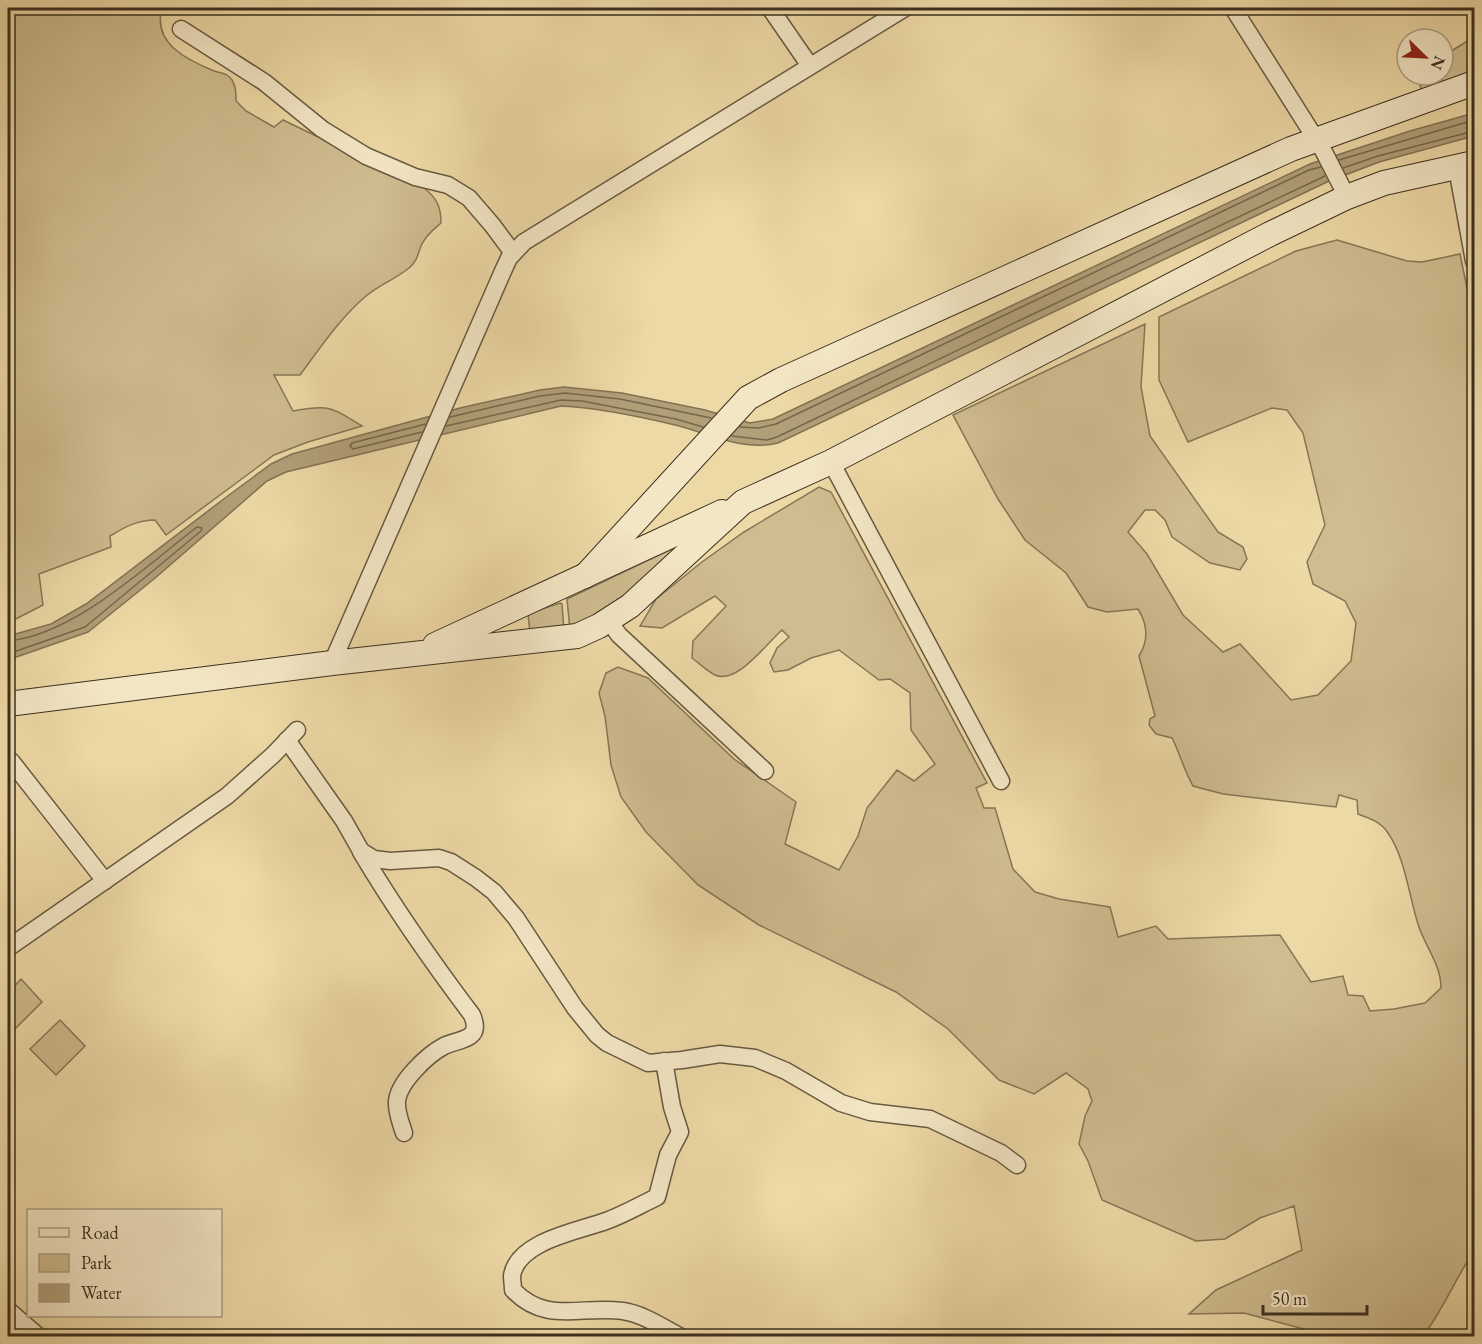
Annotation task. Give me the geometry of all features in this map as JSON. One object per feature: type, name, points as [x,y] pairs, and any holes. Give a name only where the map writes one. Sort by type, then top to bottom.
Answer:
[{"type":"main road","points":[[585,576],[748,398],[781,380],[1320,146],[1474,83]]},
{"type":"main road","points":[[417,654],[831,462],[1270,234],[1344,190],[1466,165]]},
{"type":"main road","points":[[8,704],[332,663],[577,636],[630,606],[743,502]]},
{"type":"street","points":[[770,8],[810,66]]},
{"type":"street","points":[[332,663],[442,409],[513,253],[524,242],[903,8]]},
{"type":"street","points":[[1233,8],[1320,146],[1344,190]]},
{"type":"street","points":[[181,29],[264,82],[322,129],[366,156],[423,180],[448,185],[469,198],[493,225],[513,253]]},
{"type":"street","points":[[1466,165],[1474,261]]},
{"type":"street","points":[[831,462],[1001,781]]},
{"type":"street","points":[[608,620],[619,634],[765,771]]},
{"type":"street","points":[[8,948],[227,796],[292,735],[393,904],[432,962],[472,1015],[475,1024],[470,1036],[444,1046],[427,1058],[402,1087],[397,1106],[404,1133]]},
{"type":"street","points":[[11,761],[105,881]]},
{"type":"street","points":[[361,851],[374,859],[390,861],[439,858],[451,862],[476,878],[494,892],[516,918],[575,1008],[597,1035],[634,1057],[648,1063],[720,1054],[755,1058],[786,1071],[840,1103],[870,1112],[930,1119],[1001,1153],[1017,1165]]},
{"type":"street","points":[[664,1062],[672,1107],[680,1132],[668,1155],[657,1197],[607,1221],[578,1229],[534,1246],[522,1258],[513,1274],[513,1290],[524,1302],[545,1310],[626,1311],[679,1336]]},
{"type":"street","points":[[8,1310],[38,1336]]},
{"type":"green space","points":[[8,8],[162,8],[160,20],[167,40],[174,48],[193,61],[230,77],[235,87],[236,101],[246,111],[274,127],[283,120],[424,188],[437,203],[441,223],[430,232],[412,265],[357,304],[331,333],[300,375],[274,375],[293,411],[315,408],[330,409],[362,426],[274,455],[166,535],[155,520],[137,523],[110,536],[111,547],[39,574],[43,605],[8,623]]},
{"type":"green space","points":[[1474,37],[1474,72],[1455,79],[1455,49]]},
{"type":"green space","points":[[1420,87],[1433,87],[1422,91]]},
{"type":"green space","points":[[1337,240],[1407,261],[1422,262],[1460,254],[1474,322],[1474,1251],[1423,1336],[1330,1336],[1244,1313],[1189,1314],[1216,1290],[1302,1250],[1294,1206],[1260,1218],[1225,1239],[1196,1241],[1102,1200],[1088,1161],[1079,1144],[1085,1116],[1092,1101],[1088,1089],[1066,1073],[1034,1094],[999,1080],[948,1029],[896,992],[759,925],[698,885],[646,832],[621,797],[611,765],[605,716],[599,693],[606,673],[618,667],[648,678],[734,759],[796,802],[785,844],[839,870],[858,836],[867,808],[897,770],[914,781],[935,764],[911,730],[910,693],[890,679],[879,680],[839,650],[811,658],[788,670],[774,672],[770,663],[777,648],[789,637],[782,630],[742,669],[724,676],[715,675],[692,658],[693,641],[726,606],[715,596],[662,628],[640,626],[656,599],[702,562],[744,532],[819,487],[831,492],[987,783],[976,788],[984,808],[995,808],[1013,869],[1035,892],[1059,899],[1110,907],[1118,937],[1156,926],[1168,939],[1280,935],[1311,982],[1343,976],[1348,995],[1363,996],[1370,1011],[1425,1003],[1441,988],[1440,979],[1436,963],[1418,924],[1399,853],[1385,829],[1358,814],[1357,800],[1339,795],[1336,807],[1223,794],[1193,786],[1172,738],[1156,734],[1149,725],[1150,719],[1155,716],[1139,656],[1146,632],[1138,609],[1107,612],[1088,607],[1066,573],[1025,540],[998,499],[953,415],[1145,324],[1141,387],[1150,436],[1218,532],[1243,547],[1247,559],[1240,570],[1210,563],[1172,537],[1165,520],[1155,510],[1145,510],[1128,532],[1147,554],[1183,615],[1223,652],[1240,644],[1291,700],[1318,695],[1351,661],[1356,623],[1345,601],[1313,584],[1307,562],[1325,525],[1303,433],[1287,410],[1272,408],[1188,442],[1159,380],[1159,317],[1296,251]]},
{"type":"green space","points":[[680,545],[624,600],[570,630],[567,599]]},
{"type":"green space","points":[[562,604],[564,632],[530,633],[528,614]]},
{"type":"green space","points":[[21,979],[42,1002],[13,1031],[8,1026],[8,993]]},
{"type":"green space","points":[[60,1020],[85,1046],[56,1075],[30,1049]]},
{"type":"water","points":[[1474,113],[1474,136],[1379,162],[1327,182],[778,443],[752,445],[739,443],[647,419],[561,406],[286,472],[267,481],[154,579],[88,632],[8,660],[8,636],[51,624],[86,604],[271,464],[292,454],[460,408],[540,390],[564,387],[622,393],[705,410],[750,423],[773,419],[1310,164],[1410,131]]}]
